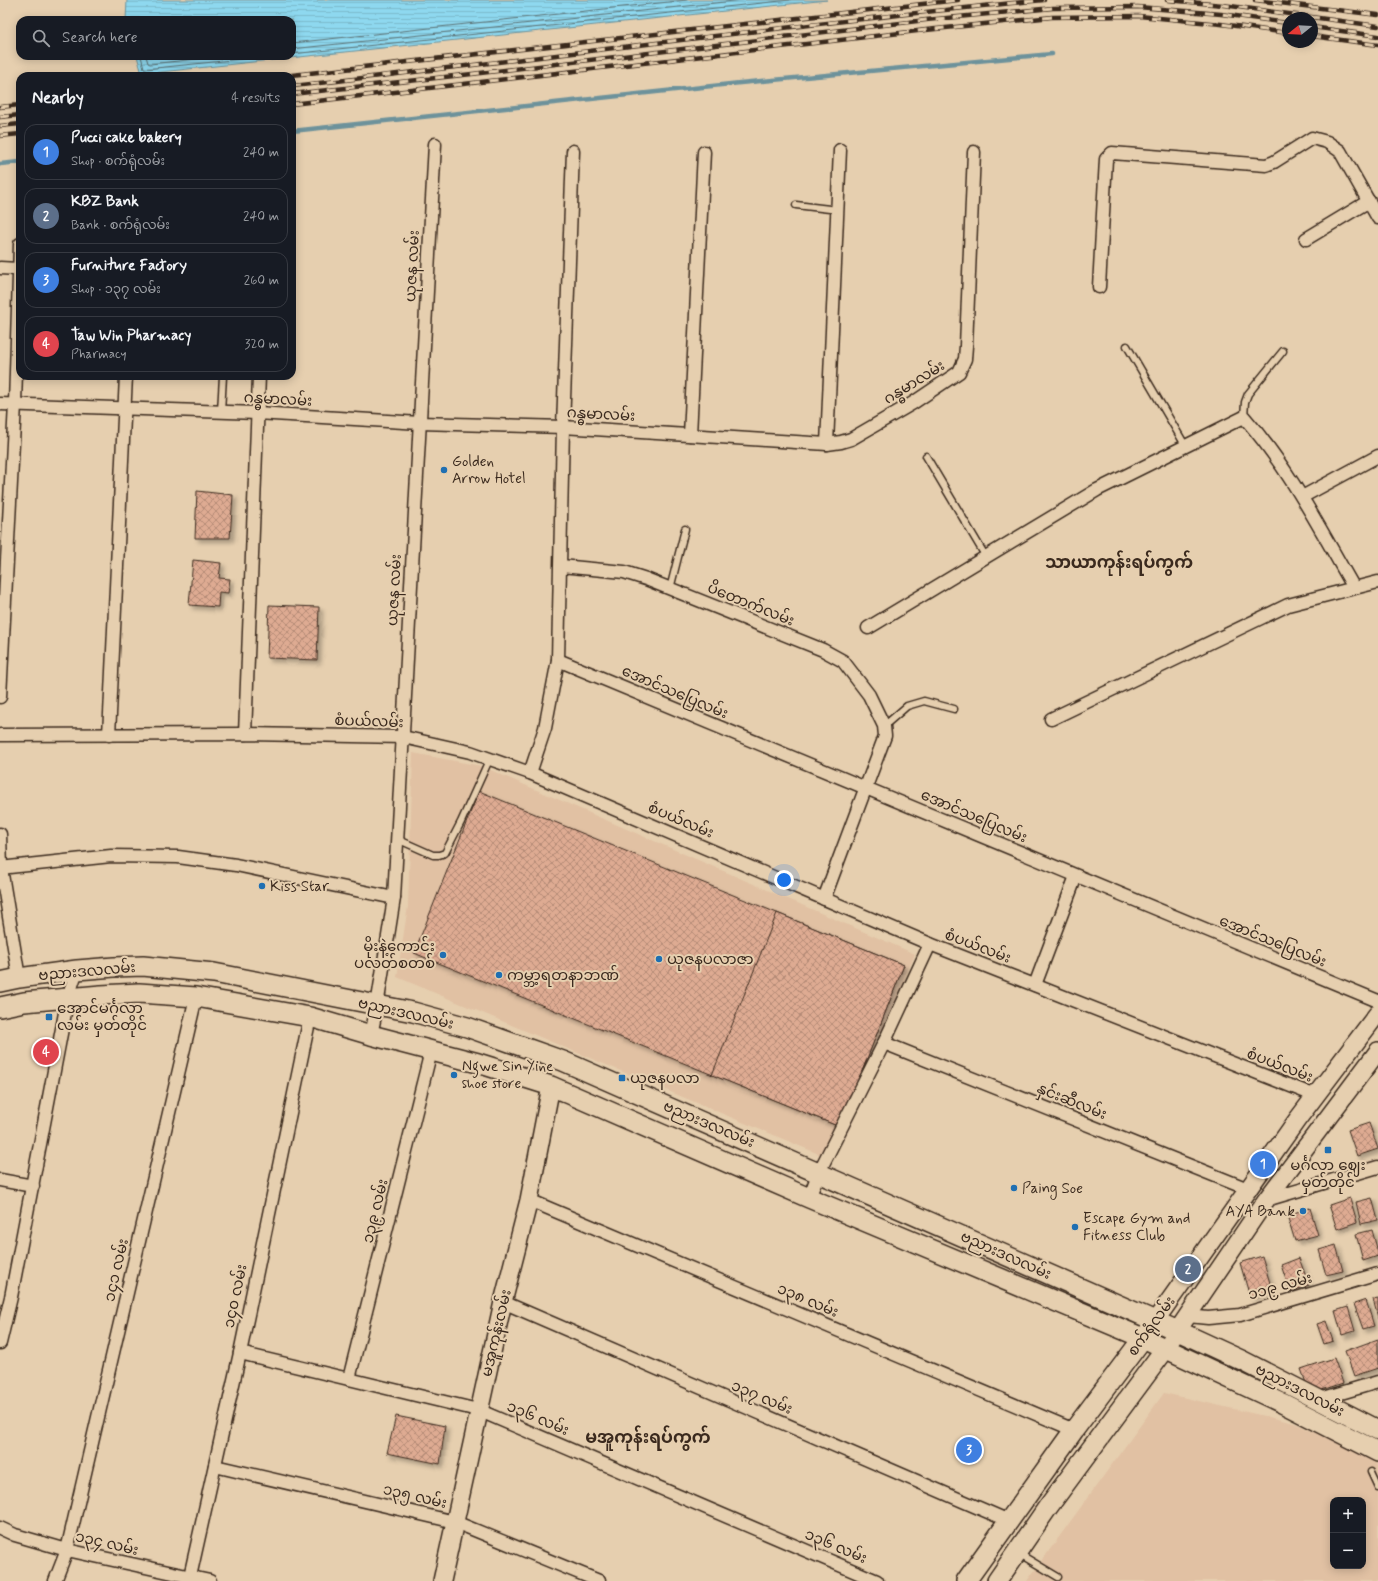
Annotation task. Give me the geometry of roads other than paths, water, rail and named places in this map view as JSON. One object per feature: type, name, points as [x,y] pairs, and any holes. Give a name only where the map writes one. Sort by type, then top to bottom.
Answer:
[{"type":"main road","name":"ဗညားဒလလမ်း","points":[[0,982],[77,970],[143,966],[214,973],[278,985],[413,1012],[467,1027],[563,1061],[819,1172],[1155,1321],[1183,1323],[1243,1361],[1378,1430]]},
{"type":"main road","name":"ဗညားဒလလမ်း","points":[[0,1007],[24,1002],[68,997],[139,993],[196,996],[310,1017],[371,1035],[478,1063],[551,1086],[809,1198],[1143,1338],[1282,1403],[1378,1452]]},
{"type":"main road","name":"စက်ရုံလမ်း","points":[[966,1581],[1074,1430],[1143,1338],[1248,1189],[1378,1014]]},
{"type":"main road","name":"စက်ရုံလမ်း","points":[[997,1581],[1048,1507],[1165,1349],[1266,1200],[1378,1051]]},
{"type":"main road","name":"မအူကုန်းလမ်း","points":[[442,1581],[478,1410],[529,1200],[551,1086]]},
{"type":"street","points":[[1099,286],[1106,158],[1112,153],[1266,165],[1274,162],[1312,138],[1320,139],[1340,151],[1378,218]]},
{"type":"street","name":"ယုဇန လမ်း","points":[[371,1035],[394,898],[435,144]]},
{"type":"street","points":[[827,444],[840,150]]},
{"type":"street","points":[[530,773],[545,728],[558,660],[563,427],[573,151]]},
{"type":"street","points":[[690,435],[704,152]]},
{"type":"street","name":"ဂန္ဓမာလမ်း","points":[[0,404],[124,407],[420,423],[563,427],[827,444],[841,442],[851,439],[913,403],[959,372],[965,359],[974,152]]},
{"type":"street","points":[[1306,239],[1369,201]]},
{"type":"street","points":[[0,268],[16,268]]},
{"type":"street","points":[[0,697],[16,359]]},
{"type":"street","points":[[109,734],[126,380]]},
{"type":"street","points":[[245,734],[259,380]]},
{"type":"street","points":[[868,628],[1097,490],[1244,417],[1264,439],[1302,497],[1354,588]]},
{"type":"street","points":[[1302,497],[1378,456]]},
{"type":"street","name":"ပိတောက်လမ်း","points":[[561,566],[624,572],[823,650],[843,661],[869,695],[884,731]]},
{"type":"street","points":[[1051,719],[1288,605],[1378,582]]},
{"type":"street","name":"အောင်သပြေလမ်း","points":[[558,660],[1378,1001]]},
{"type":"street","points":[[824,899],[866,788],[884,731]]},
{"type":"street","name":"စံပယ်လမ်း","points":[[0,735],[245,734],[403,736],[470,752],[530,773],[930,944],[1316,1096]]},
{"type":"street","points":[[0,834],[0,868],[19,978]]},
{"type":"street","points":[[0,868],[111,856],[178,857],[236,864],[394,898]]},
{"type":"street","points":[[1035,985],[1076,876]]},
{"type":"street","points":[[809,1198],[819,1172],[884,1043],[930,944]]},
{"type":"street","points":[[0,1343],[6,1296],[33,1186],[68,997],[77,970]]},
{"type":"street","name":"၁၄၁ လမ်း","points":[[55,1581],[67,1550],[196,996]]},
{"type":"street","name":"၁၄၀ လမ်း","points":[[189,1579],[240,1353],[310,1017]]},
{"type":"street","name":"နှင်းဆီလမ်း","points":[[884,1043],[1248,1189]]},
{"type":"street","name":"၁၃၉ လမ်း","points":[[349,1379],[431,1051]]},
{"type":"street","points":[[1266,1200],[1378,1167]]},
{"type":"street","points":[[0,1180],[33,1186]]},
{"type":"street","name":"၁၃၈ လမ်း","points":[[529,1200],[1074,1430]]},
{"type":"street","name":"၁၁၉ လမ်း","points":[[1183,1323],[1208,1318],[1240,1315],[1378,1274]]},
{"type":"street","name":"၁၃၇ လမ်း","points":[[503,1302],[1009,1521]]},
{"type":"street","name":"၁၃၆ လမ်း","points":[[240,1353],[478,1410],[877,1581]]},
{"type":"street","points":[[1317,1400],[1378,1382]]},
{"type":"street","name":"၁၃၅ လမ်း","points":[[215,1466],[455,1522],[599,1581]]},
{"type":"street","name":"၁၃၄ လမ်း","points":[[0,1528],[15,1535],[67,1550],[189,1579],[210,1581]]},
{"type":"lane","points":[[796,205],[838,210]]},
{"type":"lane","points":[[1127,346],[1185,445]]},
{"type":"lane","points":[[1244,417],[1245,402],[1248,394],[1283,351]]},
{"type":"lane","points":[[221,412],[223,380]]},
{"type":"lane","points":[[926,456],[986,557]]},
{"type":"lane","points":[[670,589],[685,529]]},
{"type":"lane","points":[[884,731],[907,706],[924,701],[954,709]]},
{"type":"lane","points":[[397,839],[433,855],[439,855],[445,852],[461,822],[490,758]]},
{"type":"lane","points":[[1371,1472],[1378,1487]]},
{"type":"lane","points":[[1016,1553],[1058,1577]]},
{"type":"water","points":[[127,0],[827,0],[296,57],[296,16],[126,16]]},
{"type":"water","points":[[138,60],[272,60],[161,72],[141,72]]},
{"type":"waterway","points":[[296,131],[740,83],[1052,54]]},
{"type":"waterway","points":[[0,164],[16,162]]},
{"type":"railway","points":[[296,75],[958,0]]},
{"type":"railway","points":[[296,86],[762,30],[1044,0]]},
{"type":"railway","points":[[1167,0],[1223,5],[1378,26]]},
{"type":"railway","points":[[1255,0],[1378,15]]},
{"type":"railway","points":[[296,94],[926,20],[1053,8],[1138,7],[1221,14],[1282,22]]},
{"type":"railway","points":[[296,104],[926,30],[1052,17],[1139,16],[1221,24],[1282,32]]},
{"type":"railway","points":[[1318,28],[1378,36]]},
{"type":"railway","points":[[1318,37],[1378,45]]},
{"type":"railway","points":[[0,107],[16,105]]},
{"type":"railway","points":[[0,117],[16,115]]},
{"type":"railway","points":[[0,126],[16,124]]},
{"type":"railway","points":[[0,136],[16,134]]},
{"type":"place","name":"Golden Arrow Hotel","points":[[444,470]]},
{"type":"place","name":"Kiss Star","points":[[262,886]]},
{"type":"place","name":"မိုးနဲ့ကောင်း ပလတ်စတစ်","points":[[443,955]]},
{"type":"place","name":"ယုဇနပလာဇာ","points":[[659,959]]},
{"type":"place","name":"ကမ္ဘာ့ရတနာဘဏ်","points":[[499,975]]},
{"type":"place","name":"အောင်မင်္ဂလာ လမ်း မှတ်တိုင်","points":[[49,1017]]},
{"type":"place","name":"Taw Win Pharmacy","points":[[46,1052]]},
{"type":"place","name":"Ngwe Sin Yine shoe store","points":[[454,1075]]},
{"type":"place","name":"ယုဇနပလာ","points":[[622,1078]]},
{"type":"place","name":"မင်္ဂလာ ဈေး မှတ်တိုင်","points":[[1328,1150]]},
{"type":"place","name":"Pucci cake bakery","points":[[1263,1164]]},
{"type":"place","name":"Paing Soe","points":[[1014,1188]]},
{"type":"place","name":"AYA Bank","points":[[1303,1211]]},
{"type":"place","name":"Escape Gym and Fitness Club","points":[[1075,1227]]},
{"type":"place","name":"KBZ Bank","points":[[1188,1269]]},
{"type":"place","name":"Furniture Factory","points":[[969,1450]]},
{"type":"district","name":"သာယာကုန်းရပ်ကွက်","points":[[1119,562]]},
{"type":"district","name":"မအူကုန်းရပ်ကွက်","points":[[648,1437]]}]
